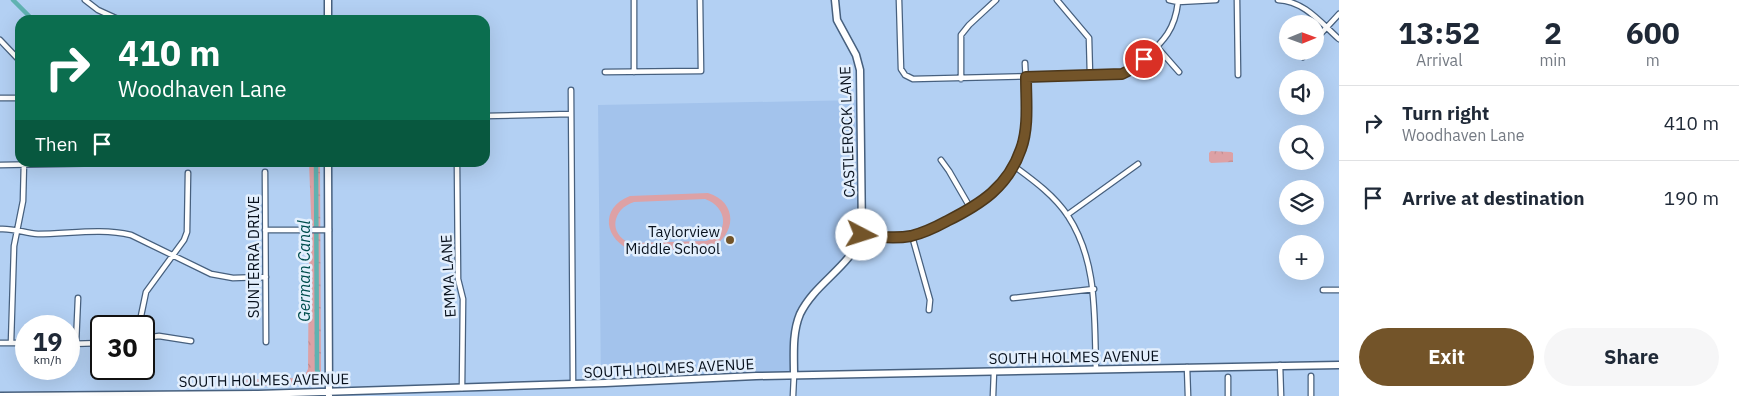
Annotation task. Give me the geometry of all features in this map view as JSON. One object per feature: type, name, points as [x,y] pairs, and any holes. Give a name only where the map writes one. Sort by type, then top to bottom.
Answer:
[{"type":"street","points":[[85,0],[98,10],[109,15]]},
{"type":"street","points":[[328,0],[328,15]]},
{"type":"street","points":[[634,0],[634,72]]},
{"type":"street","points":[[605,72],[701,71],[700,0]]},
{"type":"street","name":"CASTLEROCK LANE","points":[[793,396],[794,338],[800,314],[812,296],[851,257],[862,235],[860,70],[856,56],[837,20],[835,0]]},
{"type":"street","points":[[899,0],[902,68],[905,76],[913,79],[1090,76],[1127,72],[1157,47],[1169,32],[1177,15],[1178,2]]},
{"type":"street","points":[[961,78],[960,35],[996,0]]},
{"type":"street","points":[[1057,0],[1089,38],[1090,76]]},
{"type":"street","points":[[1169,0],[1178,2],[1216,0]]},
{"type":"street","points":[[1237,0],[1238,75]]},
{"type":"street","points":[[1278,0],[1297,3],[1310,12],[1339,39]]},
{"type":"street","points":[[1326,28],[1339,14]]},
{"type":"street","points":[[0,40],[15,56]]},
{"type":"street","points":[[1157,47],[1179,72]]},
{"type":"street","points":[[862,235],[878,237],[912,236],[971,209],[989,196],[1001,184],[1014,166],[1022,149],[1026,128],[1025,62]]},
{"type":"street","points":[[571,90],[573,384]]},
{"type":"street","points":[[0,98],[15,98]]},
{"type":"street","points":[[490,116],[571,114]]},
{"type":"street","points":[[941,160],[971,209]]},
{"type":"street","points":[[0,165],[15,164]]},
{"type":"street","points":[[1068,215],[1138,164]]},
{"type":"street","points":[[1014,166],[1036,182],[1068,215],[1087,256],[1094,289],[1096,369]]},
{"type":"street","points":[[11,343],[14,246],[23,201],[24,167]]},
{"type":"street","points":[[328,167],[329,394]]},
{"type":"street","name":"EMMA LANE","points":[[457,167],[458,278],[463,299],[462,388]]},
{"type":"street","name":"SUNTERRA DRIVE","points":[[265,172],[266,342]]},
{"type":"street","points":[[141,315],[146,292],[184,240],[187,232],[188,173]]},
{"type":"street","points":[[0,229],[38,234],[118,232],[132,235],[220,277],[266,277]]},
{"type":"street","points":[[265,230],[328,230]]},
{"type":"street","points":[[912,236],[930,300],[929,310]]},
{"type":"street","points":[[1013,298],[1094,289]]},
{"type":"street","points":[[1322,290],[1339,290]]},
{"type":"street","points":[[77,315],[78,298]]},
{"type":"street","points":[[155,337],[191,341]]},
{"type":"street","points":[[0,343],[15,343]]},
{"type":"street","name":"SOUTH HOLMES AVENUE","points":[[0,396],[329,394],[794,375],[1339,365]]},
{"type":"street","points":[[1280,366],[1281,396]]},
{"type":"street","points":[[1187,367],[1188,396]]},
{"type":"street","points":[[993,396],[994,371]]},
{"type":"street","points":[[1311,376],[1311,396]]},
{"type":"street","points":[[1228,377],[1228,396]]},
{"type":"shaded area","name":"Taylorview Middle School","points":[[861,100],[862,235],[858,244],[812,296],[797,325],[794,375],[601,384],[598,105]]},
{"type":"green space","points":[[1211,151],[1233,153],[1233,162],[1211,163],[1209,161],[1209,153]]},
{"type":"green space","points":[[309,167],[320,167],[321,374],[315,384],[232,387],[232,380],[300,378],[305,375],[308,369],[309,242],[312,238]]},
{"type":"green space","points":[[708,193],[718,197],[725,204],[729,211],[729,227],[719,242],[710,248],[633,251],[623,246],[616,239],[611,232],[609,224],[613,208],[620,201],[630,196]],"holes":[[[705,199],[713,203],[722,214],[722,227],[714,238],[706,241],[630,243],[618,234],[616,228],[617,216],[621,210],[634,202]]]},
{"type":"waterway","name":"German Canal","points":[[13,0],[28,15]]},
{"type":"waterway","name":"German Canal","points":[[316,167],[317,370],[321,378]]},
{"type":"place","name":"Taylorview Middle School","points":[[730,240]]},
{"type":"route","points":[[862,235],[878,237],[906,237],[915,235],[971,209],[989,196],[1008,176],[1022,149],[1026,128],[1026,77],[1122,74],[1134,68],[1144,59]]}]
